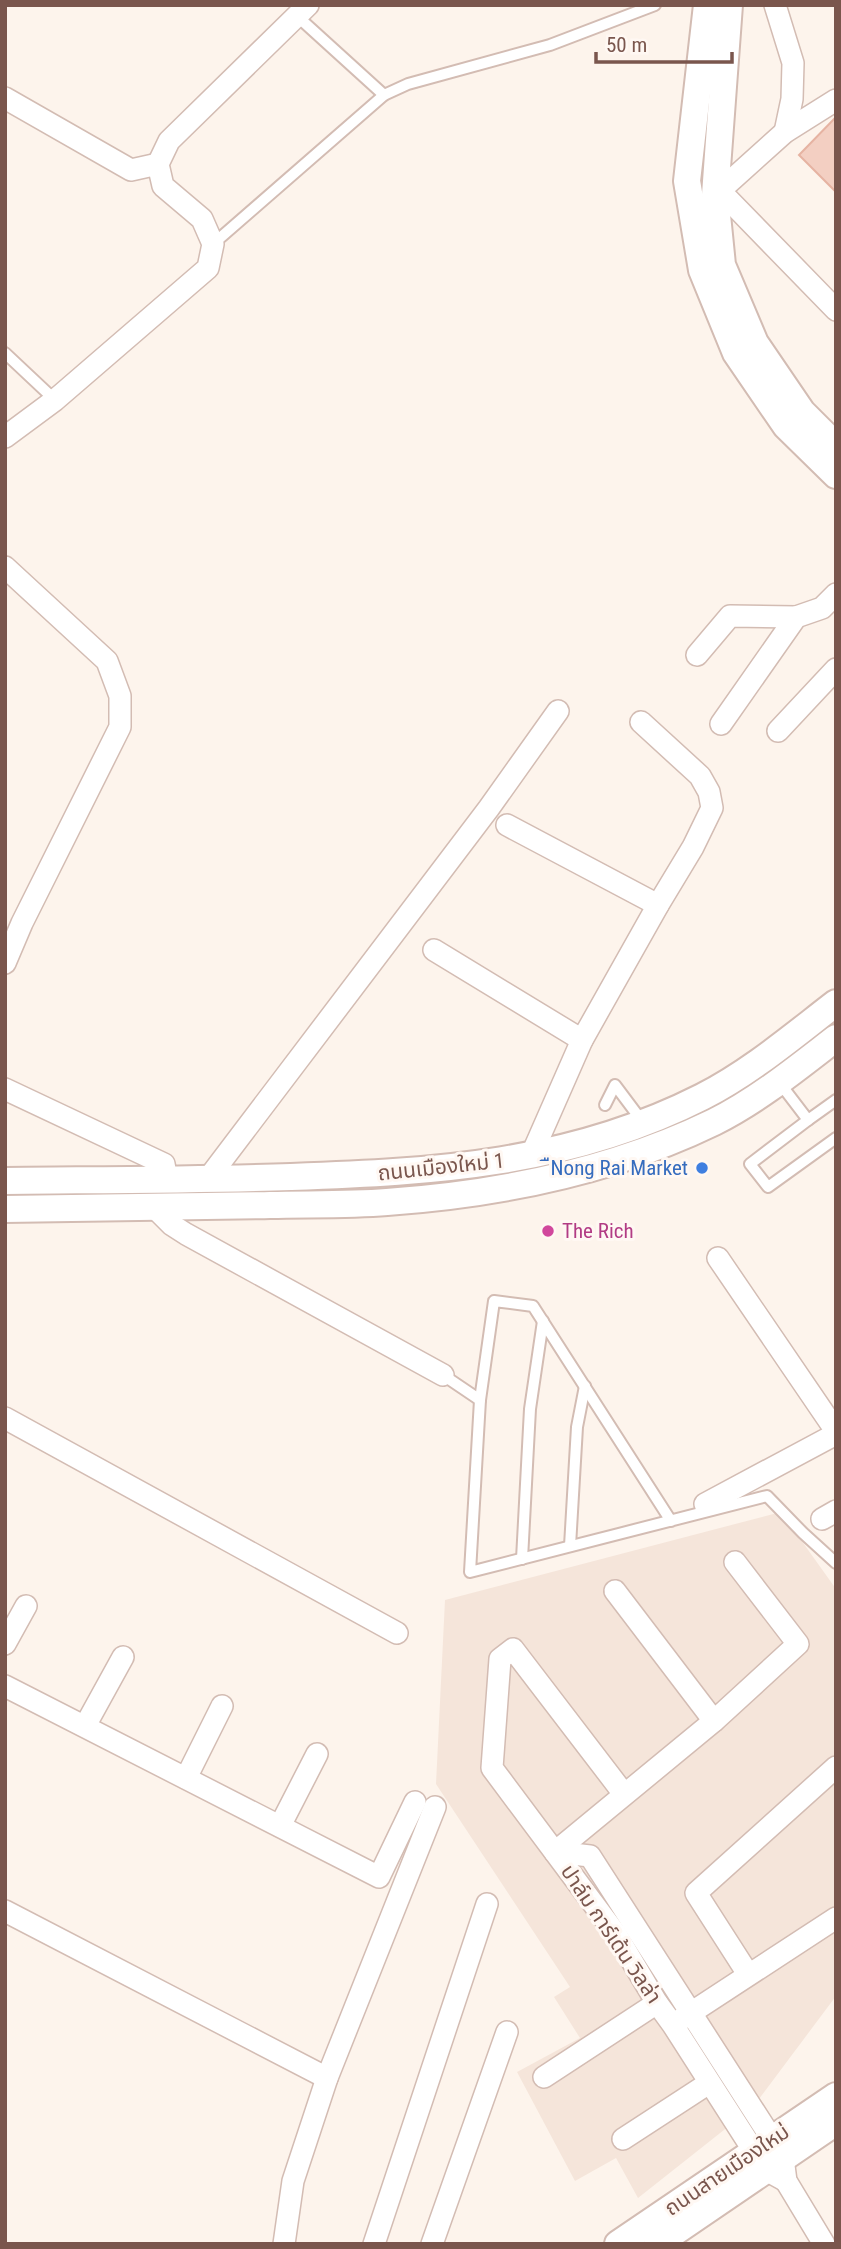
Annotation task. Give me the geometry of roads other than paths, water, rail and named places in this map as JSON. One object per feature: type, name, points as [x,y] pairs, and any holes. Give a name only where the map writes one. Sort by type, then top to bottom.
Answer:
[{"type":"street","points":[[775,5],[793,63],[792,99],[785,132]]},
{"type":"street","points":[[714,6],[715,195],[722,265],[755,343],[802,412],[836,446]]},
{"type":"street","points":[[714,6],[687,181],[702,270],[736,353],[786,426],[836,475]]},
{"type":"street","points":[[5,437],[55,400],[208,268],[213,244],[202,219],[163,186],[158,164],[169,141],[303,10]]},
{"type":"street","points":[[5,98],[131,170],[158,164]]},
{"type":"street","points":[[715,195],[785,132],[836,100]]},
{"type":"street","points":[[715,195],[728,199],[836,310]]},
{"type":"street","points":[[5,568],[107,661],[120,696],[120,727],[22,923],[5,963]]},
{"type":"street","points":[[696,655],[730,616],[796,617],[822,608],[836,594]]},
{"type":"street","points":[[721,724],[796,617]]},
{"type":"street","points":[[778,731],[836,669]]},
{"type":"street","points":[[207,1180],[489,808],[558,711]]},
{"type":"street","points":[[531,1156],[582,1040],[693,848],[712,808],[709,792],[700,776],[641,722]]},
{"type":"street","points":[[507,825],[658,905]]},
{"type":"street","points":[[434,950],[582,1040]]},
{"type":"street","name":"ถนนเมืองใหม่ 1","points":[[5,1181],[207,1180],[384,1174],[531,1156],[644,1123],[703,1096],[763,1059],[836,1003]]},
{"type":"street","name":"ถนนเมืองใหม่ 1","points":[[5,1209],[386,1202],[482,1192],[579,1173],[654,1149],[716,1121],[779,1082],[836,1038]]},
{"type":"street","points":[[5,1089],[164,1164],[167,1180]]},
{"type":"street","points":[[155,1207],[172,1226],[443,1375]]},
{"type":"street","points":[[705,1504],[836,1433],[718,1258]]},
{"type":"street","points":[[5,1418],[397,1633]]},
{"type":"street","points":[[624,1794],[513,1649],[500,1659],[492,1768],[555,1852],[714,1721],[798,1644],[735,1562]]},
{"type":"street","points":[[615,1591],[714,1721]]},
{"type":"street","points":[[5,1644],[26,1606]]},
{"type":"street","points":[[85,1726],[123,1657]]},
{"type":"street","points":[[5,1686],[379,1877],[425,1805],[293,2181],[284,2244]]},
{"type":"street","points":[[186,1778],[222,1706]]},
{"type":"street","points":[[280,1826],[317,1754]]},
{"type":"street","points":[[748,1974],[696,1893],[836,1767]]},
{"type":"street","name":"ปาล์ม การ์เด้น วิลล่า","points":[[555,1852],[616,1934],[709,2083],[772,2160]]},
{"type":"street","name":"ปาล์ม การ์เด้น วิลล่า","points":[[555,1852],[590,1856],[691,2011],[772,2160]]},
{"type":"street","points":[[374,2244],[487,1904]]},
{"type":"street","points":[[5,1911],[327,2078]]},
{"type":"street","points":[[673,2025],[836,1919]]},
{"type":"street","points":[[544,2077],[657,2003]]},
{"type":"street","points":[[432,2244],[507,2032]]},
{"type":"street","points":[[623,2139],[709,2083]]},
{"type":"street","name":"ถนนสายเมืองใหม่","points":[[657,2244],[685,2231],[772,2160],[836,2096]]},
{"type":"street","name":"ถนนสายเมืองใหม่","points":[[618,2244],[836,2122]]},
{"type":"street","points":[[772,2160],[824,2244]]},
{"type":"lane","points":[[213,244],[384,95],[408,83],[550,45],[655,5]]},
{"type":"lane","points":[[303,10],[384,95]]},
{"type":"lane","points":[[5,353],[55,400]]},
{"type":"lane","points":[[779,1082],[808,1120]]},
{"type":"lane","points":[[605,1105],[615,1085],[644,1123]]},
{"type":"lane","points":[[836,1100],[750,1164],[768,1187],[836,1138]]},
{"type":"lane","points":[[671,1521],[533,1306],[494,1301],[480,1400],[470,1572],[671,1521],[767,1496],[835,1561]]},
{"type":"lane","points":[[522,1559],[530,1409],[543,1321]]},
{"type":"lane","points":[[443,1375],[480,1400]]},
{"type":"lane","points":[[570,1546],[577,1427],[585,1387]]},
{"type":"place","name":"ืNong Rai Market","points":[[702,1168]]},
{"type":"place","name":"The Rich","points":[[548,1231]]}]
